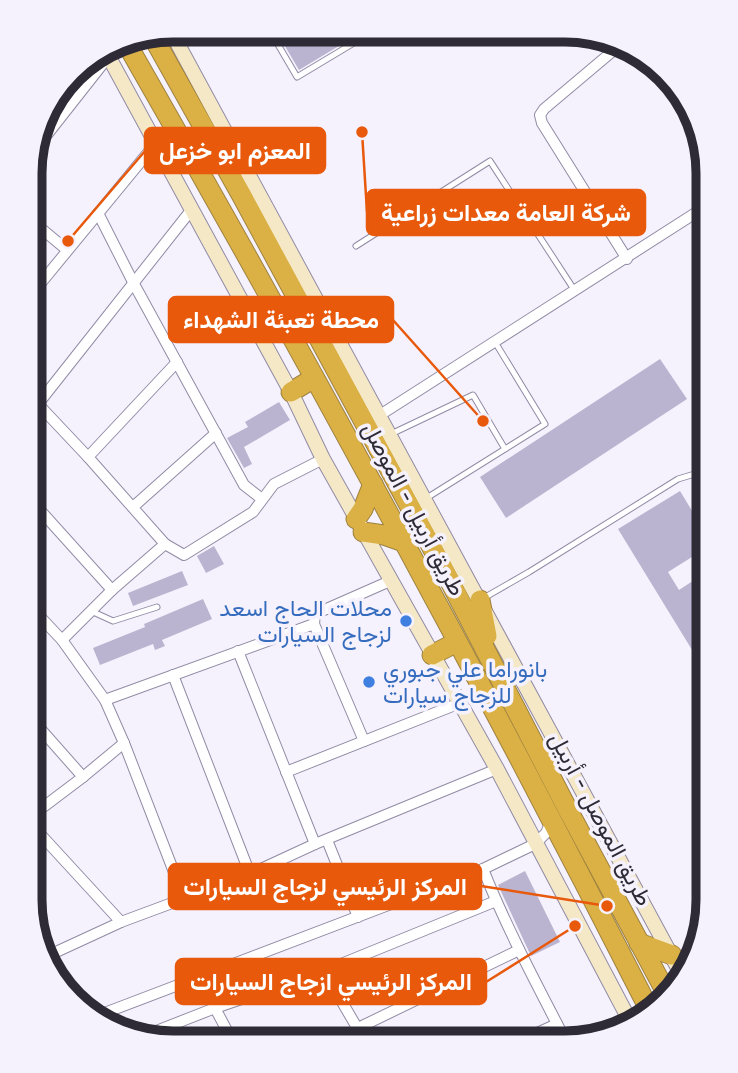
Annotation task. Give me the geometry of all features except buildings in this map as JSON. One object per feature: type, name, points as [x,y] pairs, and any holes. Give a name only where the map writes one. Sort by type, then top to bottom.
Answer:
[{"type":"highway","name":"طريق الموصل - أربيل","points":[[166,42],[296,278],[491,658],[560,814],[663,987]]},
{"type":"highway","name":"طريق أربيل - الموصل","points":[[131,49],[373,484],[457,642],[560,814],[646,1003]]},
{"type":"highway","points":[[291,392],[314,377]]},
{"type":"highway","points":[[373,484],[360,525],[404,542]]},
{"type":"highway","points":[[480,600],[491,658]]},
{"type":"highway","points":[[432,655],[457,642]]},
{"type":"highway","points":[[639,943],[672,956]]},
{"type":"main road","points":[[110,59],[291,392],[323,459],[497,769],[627,1016]]},
{"type":"main road","points":[[296,278],[380,415],[678,967]]},
{"type":"street","points":[[613,51],[540,115],[542,123],[626,259]]},
{"type":"street","points":[[52,124],[96,67]]},
{"type":"street","points":[[42,281],[156,143]]},
{"type":"street","points":[[42,399],[192,209]]},
{"type":"street","points":[[98,212],[134,284],[244,485],[262,499]]},
{"type":"street","points":[[380,415],[696,213]]},
{"type":"street","points":[[42,229],[67,250]]},
{"type":"street","points":[[88,457],[177,362]]},
{"type":"street","points":[[42,408],[165,544],[184,555],[253,512],[274,484],[323,459]]},
{"type":"street","points":[[133,507],[216,432]]},
{"type":"street","points":[[42,512],[112,590]]},
{"type":"street","points":[[62,640],[112,590],[165,544]]},
{"type":"street","points":[[364,741],[314,624],[315,614],[390,581]]},
{"type":"street","points":[[42,619],[62,640],[105,700],[184,898]]},
{"type":"street","points":[[105,700],[314,624]]},
{"type":"street","points":[[239,651],[315,844]]},
{"type":"street","points":[[173,675],[250,874]]},
{"type":"street","points":[[286,772],[460,703]]},
{"type":"street","points":[[42,731],[83,777]]},
{"type":"street","points":[[42,808],[124,744]]},
{"type":"street","points":[[53,953],[121,922],[250,874],[315,844],[497,769]]},
{"type":"street","points":[[104,1011],[483,869],[535,844],[560,814]]},
{"type":"street","points":[[42,840],[121,922]]},
{"type":"street","points":[[327,840],[358,916]]},
{"type":"street","points":[[483,869],[519,950],[561,1031]]},
{"type":"street","points":[[158,1030],[324,971],[496,901]]},
{"type":"street","points":[[371,1031],[519,950]]},
{"type":"street","points":[[324,971],[359,1031]]},
{"type":"street","points":[[215,1008],[227,1031]]},
{"type":"street","points":[[542,1031],[557,1024]]},
{"type":"lane","points":[[277,42],[297,77],[356,42]]},
{"type":"lane","points":[[356,246],[490,161],[575,291]]},
{"type":"lane","points":[[425,499],[545,424],[495,342]]},
{"type":"lane","points":[[390,435],[473,395],[505,449]]},
{"type":"lane","points":[[480,600],[678,479],[696,474]]},
{"type":"lane","points":[[91,611],[113,621],[157,607]]},
{"type":"place","name":"شركة العامة معدات زراعية","points":[[362,132]]},
{"type":"place","name":"المعزم ابو خزعل","points":[[68,241]]},
{"type":"place","name":"محطة تعبئة الشهداء","points":[[483,421]]},
{"type":"place","name":"محلات الحاج اسعد لزجاج السيارات","points":[[406,621]]},
{"type":"place","name":"بانوراما علي جبوري للزجاج سيارات","points":[[369,682]]},
{"type":"place","name":"المركز الرئيسي لزجاج السيارات","points":[[607,906]]},
{"type":"place","name":"المركز الرئيسي ازجاج السيارات","points":[[575,926]]}]
